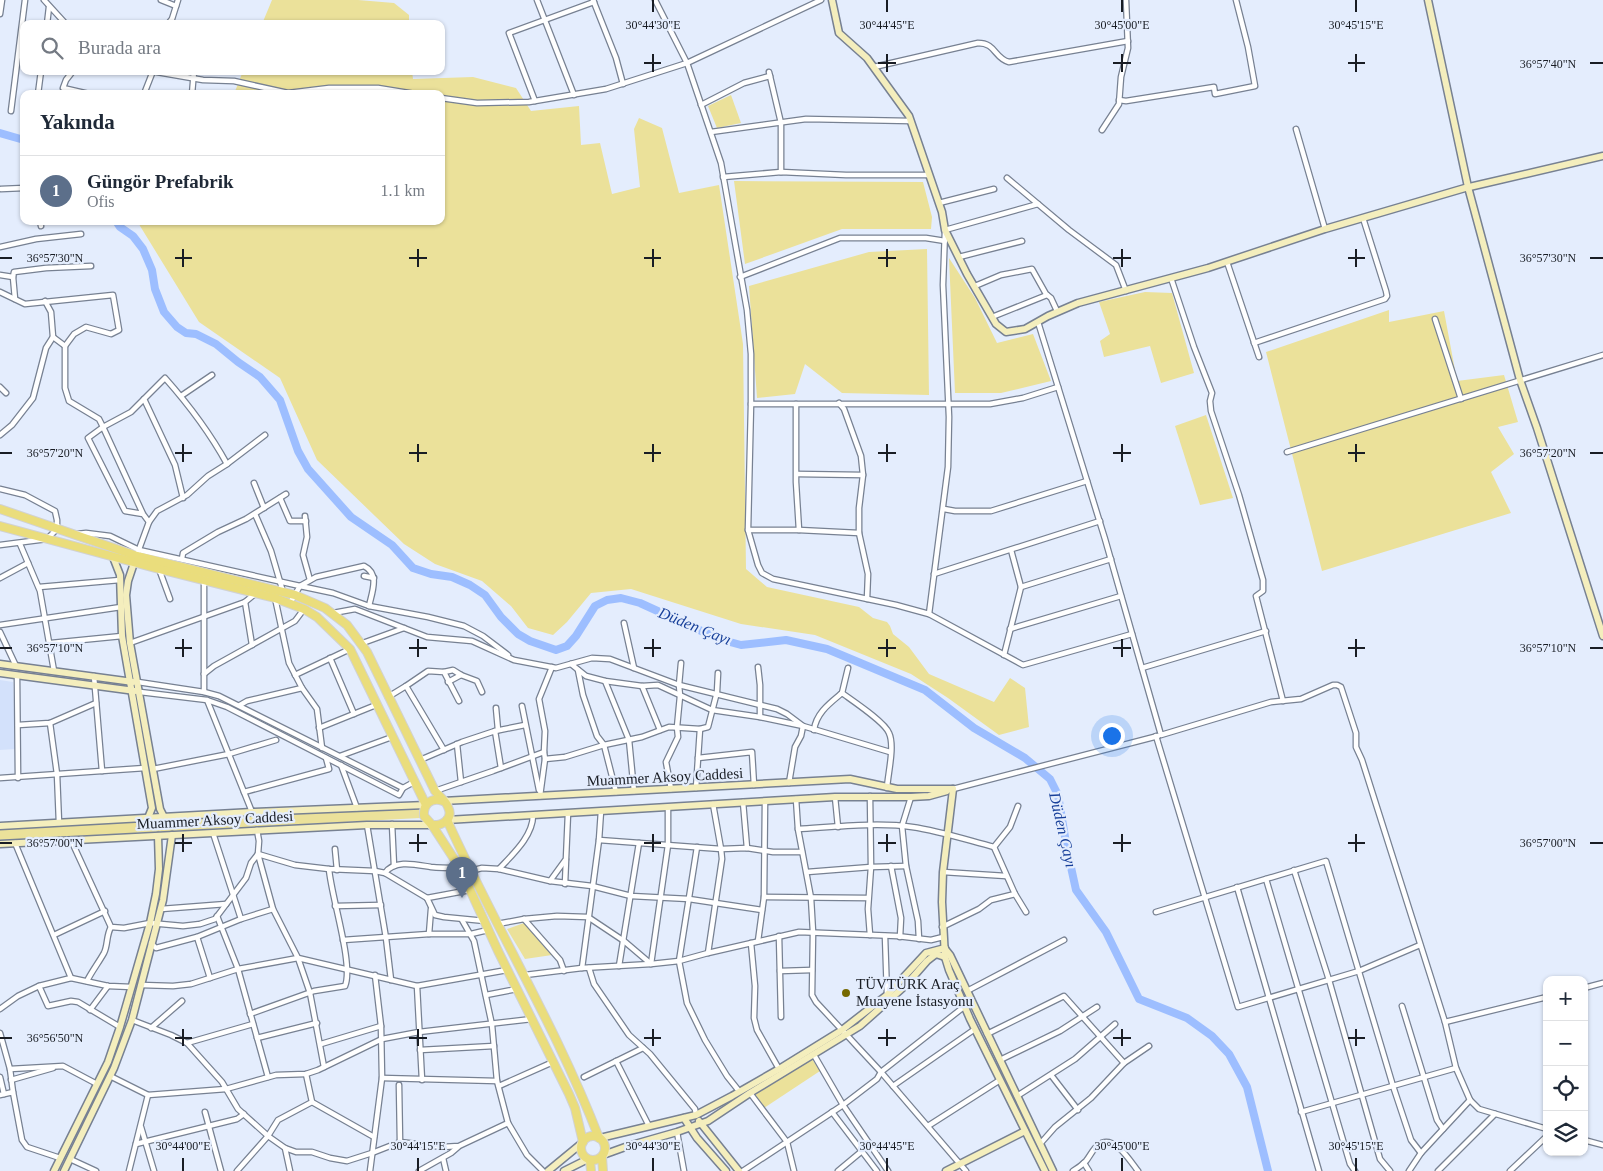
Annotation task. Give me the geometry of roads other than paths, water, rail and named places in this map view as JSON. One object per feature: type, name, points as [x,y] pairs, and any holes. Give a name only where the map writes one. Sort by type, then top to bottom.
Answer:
[{"type":"main road","points":[[0,509],[137,556],[295,595],[314,602],[332,613],[347,625],[367,652],[435,790],[450,812],[447,820],[439,825],[432,825]]},
{"type":"main road","points":[[0,526],[113,557],[137,556],[159,569],[290,603],[317,617],[350,649],[426,805],[424,816],[460,868],[507,970],[575,1108],[583,1143],[582,1153],[589,1160],[591,1171]]},
{"type":"main road","points":[[426,805],[432,800],[443,801]]},
{"type":"main road","points":[[447,820],[583,1096],[599,1138],[605,1144],[603,1171]]},
{"type":"main road","points":[[583,1143],[588,1137],[599,1138]]},
{"type":"main road","points":[[589,1160],[597,1160],[603,1156]]},
{"type":"street","points":[[0,14],[2,0]]},
{"type":"street","points":[[22,20],[25,0]]},
{"type":"street","points":[[44,0],[62,20]]},
{"type":"street","points":[[161,0],[176,6]]},
{"type":"street","points":[[171,20],[178,0]]},
{"type":"street","points":[[537,0],[574,95]]},
{"type":"street","points":[[655,0],[687,63],[721,163],[750,337],[751,404],[748,530],[754,557],[762,573],[773,579],[930,614],[1023,665],[1132,634]]},
{"type":"street","points":[[445,99],[477,103],[535,101],[606,89],[687,63],[821,0]]},
{"type":"street","points":[[832,0],[839,33],[860,51],[874,67],[912,121],[946,230],[947,241],[943,285],[948,404],[948,467],[930,614]]},
{"type":"street","points":[[1102,130],[1119,100],[1121,77],[1128,48],[1126,0]]},
{"type":"street","points":[[1119,100],[1126,101],[1214,87],[1215,94],[1255,86],[1248,47],[1236,0]]},
{"type":"street","points":[[1428,0],[1468,188],[1520,380],[1603,636]]},
{"type":"street","points":[[535,101],[510,33],[594,1],[616,58],[623,84]]},
{"type":"street","points":[[47,20],[49,7]]},
{"type":"street","points":[[11,111],[20,40]]},
{"type":"street","points":[[874,67],[978,43],[991,46],[1002,59],[1009,62],[1128,41]]},
{"type":"street","points":[[701,105],[744,83],[770,74],[780,123],[781,172]]},
{"type":"street","points":[[39,90],[40,75]]},
{"type":"street","points":[[66,90],[63,88],[70,75]]},
{"type":"street","points":[[145,90],[151,75]]},
{"type":"street","points":[[175,75],[234,81],[274,90]]},
{"type":"street","points":[[192,90],[193,75]]},
{"type":"street","points":[[313,90],[378,88],[390,90]]},
{"type":"street","points":[[711,132],[806,119],[912,121]]},
{"type":"street","points":[[1296,129],[1325,229]]},
{"type":"street","points":[[740,276],[840,238],[926,238],[947,241],[959,257],[996,324],[1006,332],[1025,329],[1057,311],[1078,303],[1227,262],[1325,229],[1468,188],[1603,156]]},
{"type":"street","points":[[723,177],[781,172],[929,175]]},
{"type":"street","points":[[1007,178],[1069,230],[1116,266],[1126,291]]},
{"type":"street","points":[[0,189],[20,188]]},
{"type":"street","points":[[939,203],[994,189]]},
{"type":"street","points":[[946,230],[1038,204]]},
{"type":"street","points":[[1254,342],[1385,299],[1387,296],[1386,291],[1363,218]]},
{"type":"street","points":[[0,247],[36,239],[81,234]]},
{"type":"street","points":[[959,257],[1022,241]]},
{"type":"street","points":[[1227,262],[1259,357]]},
{"type":"street","points":[[15,299],[14,272],[46,268],[91,266]]},
{"type":"street","points":[[975,286],[1001,275],[1030,269],[1034,271],[1057,311]]},
{"type":"street","points":[[0,275],[13,277]]},
{"type":"street","points":[[1171,278],[1194,347],[1212,393],[1210,401],[1212,411],[1239,495],[1263,580],[1263,590],[1256,596],[1283,701]]},
{"type":"street","points":[[0,292],[25,304],[114,295],[119,330],[111,334],[86,326],[74,334],[65,346],[65,388],[69,401],[99,420],[143,514],[149,522]]},
{"type":"street","points":[[992,316],[1047,295]]},
{"type":"street","points":[[0,435],[12,425],[33,398],[46,348],[52,337],[51,312],[45,301]]},
{"type":"street","points":[[1435,319],[1461,399]]},
{"type":"street","points":[[1038,322],[1100,521],[1142,668],[1158,736],[1238,1007],[1359,971],[1420,945]]},
{"type":"street","points":[[52,337],[65,346]]},
{"type":"street","points":[[1287,452],[1603,355]]},
{"type":"street","points":[[181,396],[212,375]]},
{"type":"street","points":[[143,514],[125,512],[88,438],[103,427],[131,412],[166,378],[216,443],[227,464]]},
{"type":"street","points":[[0,387],[6,393]]},
{"type":"street","points":[[751,404],[990,404],[1023,398],[1058,387]]},
{"type":"street","points":[[144,399],[175,465],[183,498]]},
{"type":"street","points":[[839,403],[844,409],[862,456],[863,474],[859,508],[859,533],[868,574],[866,599]]},
{"type":"street","points":[[796,404],[799,530]]},
{"type":"street","points":[[164,817],[160,809],[130,643],[126,595],[128,581],[149,522],[157,511],[183,498],[208,476],[227,464],[264,435]]},
{"type":"street","points":[[797,474],[863,474]]},
{"type":"street","points":[[944,509],[955,511],[991,511],[1088,481]]},
{"type":"street","points":[[254,484],[264,508]]},
{"type":"street","points":[[0,489],[26,495],[55,511],[57,520],[57,529],[47,539],[30,540],[20,544],[0,545]]},
{"type":"street","points":[[182,559],[183,554],[218,532],[255,514],[286,494]]},
{"type":"street","points":[[280,498],[290,521],[305,518],[307,537],[303,556],[310,580]]},
{"type":"street","points":[[255,514],[271,551],[284,592]]},
{"type":"street","points":[[934,574],[1100,521]]},
{"type":"street","points":[[748,530],[859,533]]},
{"type":"street","points":[[20,544],[39,587],[51,643],[54,671]]},
{"type":"street","points":[[1004,655],[1021,587],[1011,550]]},
{"type":"street","points":[[137,556],[182,559],[333,593],[369,606],[464,626],[483,636],[514,660]]},
{"type":"street","points":[[113,557],[118,566],[122,636],[152,808],[148,818]]},
{"type":"street","points":[[1021,587],[1111,559]]},
{"type":"street","points":[[0,578],[28,563]]},
{"type":"street","points":[[290,603],[300,586],[316,577],[364,566],[370,570],[374,578],[369,606]]},
{"type":"street","points":[[159,569],[170,599]]},
{"type":"street","points":[[364,576],[374,578]]},
{"type":"street","points":[[39,587],[120,580]]},
{"type":"street","points":[[204,580],[204,692]]},
{"type":"street","points":[[130,643],[245,602],[256,593]]},
{"type":"street","points":[[1010,629],[1121,596]]},
{"type":"street","points":[[275,598],[280,629],[289,663],[302,688],[317,709],[322,748]]},
{"type":"street","points":[[245,602],[252,645]]},
{"type":"street","points":[[0,625],[121,607]]},
{"type":"street","points":[[204,674],[214,666],[299,618],[304,609]]},
{"type":"street","points":[[332,613],[355,609],[427,637],[472,640],[514,660],[556,668],[592,658],[610,659],[679,685],[777,709],[803,726]]},
{"type":"street","points":[[624,623],[634,668]]},
{"type":"street","points":[[360,644],[404,628]]},
{"type":"street","points":[[1142,668],[1266,631]]},
{"type":"street","points":[[0,632],[16,666],[18,778]]},
{"type":"street","points":[[51,643],[122,636]]},
{"type":"street","points":[[295,675],[350,649]]},
{"type":"street","points":[[330,658],[354,714]]},
{"type":"street","points":[[671,789],[666,762],[678,737],[681,663]]},
{"type":"street","points":[[0,664],[138,682],[219,696],[403,788]]},
{"type":"street","points":[[571,664],[586,676],[605,681],[642,686],[658,686],[712,710],[803,726],[890,752]]},
{"type":"street","points":[[540,796],[545,759],[545,731],[539,699],[552,667]]},
{"type":"street","points":[[758,667],[760,717]]},
{"type":"street","points":[[814,730],[816,720],[826,706],[842,694],[848,668]]},
{"type":"street","points":[[578,669],[582,695],[597,736],[604,745],[616,792]]},
{"type":"street","points":[[388,697],[428,671],[444,672],[453,670],[461,676],[477,681],[482,692]]},
{"type":"street","points":[[444,672],[459,701]]},
{"type":"street","points":[[0,673],[207,700],[227,707],[399,795],[403,788],[414,782]]},
{"type":"street","points":[[545,759],[565,757],[604,745],[642,737],[669,727],[700,729],[708,727],[716,695],[718,673]]},
{"type":"street","points":[[94,676],[102,771]]},
{"type":"street","points":[[448,682],[461,676]]},
{"type":"street","points":[[605,681],[629,740],[634,791]]},
{"type":"street","points":[[1044,1171],[975,1030],[949,970],[942,927],[943,872],[953,789],[1158,736],[1271,702],[1301,699],[1333,685],[1341,687],[1356,733],[1356,747],[1362,760],[1445,1022],[1456,1068],[1470,1100],[1480,1110],[1543,1128]]},
{"type":"street","points":[[406,686],[444,750]]},
{"type":"street","points":[[642,686],[660,730]]},
{"type":"street","points":[[240,705],[247,701],[302,688]]},
{"type":"street","points":[[842,694],[887,729],[891,739],[887,788]]},
{"type":"street","points":[[207,700],[252,812]]},
{"type":"street","points":[[18,725],[50,723],[96,703]]},
{"type":"street","points":[[319,728],[376,705]]},
{"type":"street","points":[[522,706],[540,796]]},
{"type":"street","points":[[496,708],[501,768]]},
{"type":"street","points":[[50,723],[57,774],[59,823]]},
{"type":"street","points":[[420,760],[497,730],[526,725]]},
{"type":"street","points":[[789,783],[794,747],[801,736],[803,726]]},
{"type":"street","points":[[696,788],[700,729]]},
{"type":"street","points":[[340,756],[392,737]]},
{"type":"street","points":[[153,769],[228,754],[276,740]]},
{"type":"street","points":[[457,744],[461,782]]},
{"type":"street","points":[[435,790],[544,752]]},
{"type":"street","points":[[698,758],[752,752],[754,785]]},
{"type":"street","points":[[244,792],[329,769],[326,758]]},
{"type":"street","points":[[341,765],[357,808]]},
{"type":"street","points":[[0,778],[145,768]]},
{"type":"street","name":"Muammer Aksoy Caddesi","points":[[443,801],[850,780],[887,788],[910,790],[953,789]]},
{"type":"street","name":"Muammer Aksoy Caddesi","points":[[447,820],[835,797],[911,797],[940,794],[953,789]]},
{"type":"street","points":[[870,796],[871,867],[868,898],[870,935]]},
{"type":"street","points":[[835,797],[838,827]]},
{"type":"street","points":[[911,797],[902,826],[906,866],[916,911],[919,939]]},
{"type":"street","points":[[796,799],[798,829],[811,898],[813,932],[812,995],[816,1002],[882,1072],[966,1171]]},
{"type":"street","points":[[758,941],[764,897],[765,801]]},
{"type":"street","points":[[743,802],[747,848]]},
{"type":"street","points":[[708,953],[722,860],[714,804]]},
{"type":"street","name":"Muammer Aksoy Caddesi","points":[[0,826],[252,812],[426,805]]},
{"type":"street","points":[[994,848],[1010,827],[1018,806]]},
{"type":"street","points":[[651,964],[668,845],[668,807]]},
{"type":"street","points":[[582,968],[599,840],[601,810]]},
{"type":"street","points":[[565,884],[568,812]]},
{"type":"street","points":[[499,869],[516,852],[533,825],[533,814]]},
{"type":"street","points":[[392,824],[394,866]]},
{"type":"street","points":[[367,825],[381,905],[391,980]]},
{"type":"street","name":"Muammer Aksoy Caddesi","points":[[0,844],[367,825],[432,825]]},
{"type":"street","points":[[798,829],[902,826],[948,834],[994,848],[1006,876],[1026,912]]},
{"type":"street","points":[[257,830],[258,854],[273,909],[298,958],[310,993],[324,1067]]},
{"type":"street","points":[[213,833],[241,919]]},
{"type":"street","points":[[54,1171],[111,1054],[153,923],[161,909],[172,835]]},
{"type":"street","points":[[64,1171],[110,1076],[132,1020],[151,943],[159,868],[158,836]]},
{"type":"street","points":[[71,840],[111,927]]},
{"type":"street","points":[[599,840],[721,849],[747,848],[773,852],[802,852]]},
{"type":"street","points":[[15,843],[71,978]]},
{"type":"street","points":[[619,966],[639,843]]},
{"type":"street","points":[[697,847],[679,961],[687,1003],[705,1040],[727,1076],[739,1091]]},
{"type":"street","points":[[335,849],[337,870]]},
{"type":"street","points":[[258,854],[295,865],[337,870],[375,870],[384,873],[427,898],[435,914],[462,920],[485,921]]},
{"type":"street","points":[[111,927],[124,928],[153,923],[183,926],[200,924],[215,919],[246,878],[251,863],[258,854]]},
{"type":"street","points":[[550,881],[566,858]]},
{"type":"street","points":[[1156,912],[1326,861],[1393,1086],[1411,1140],[1421,1153]]},
{"type":"street","points":[[384,873],[394,866],[411,863],[433,867],[460,868]]},
{"type":"street","points":[[892,866],[901,918],[900,937]]},
{"type":"street","points":[[807,872],[906,866]]},
{"type":"street","points":[[470,870],[482,868],[499,869],[565,884],[592,886],[631,896],[689,899],[762,910]]},
{"type":"street","points":[[250,1014],[310,993],[345,986],[346,968],[343,940],[330,884],[329,869]]},
{"type":"street","points":[[1294,870],[1329,980],[1380,1159],[1390,1171]]},
{"type":"street","points":[[943,872],[1006,876]]},
{"type":"street","points":[[1266,879],[1350,1164],[1355,1171]]},
{"type":"street","points":[[1237,887],[1319,1171]]},
{"type":"street","points":[[427,898],[470,890]]},
{"type":"street","points":[[942,927],[980,909],[991,900],[1015,894]]},
{"type":"street","points":[[764,897],[868,898]]},
{"type":"street","points":[[161,909],[226,904]]},
{"type":"street","points":[[335,906],[381,905]]},
{"type":"street","points":[[429,934],[431,908]]},
{"type":"street","points":[[151,943],[156,948],[197,937],[241,919],[273,909]]},
{"type":"street","points":[[54,935],[105,911]]},
{"type":"street","points":[[217,916],[238,969],[268,1077]]},
{"type":"street","points":[[497,924],[557,916],[588,917],[624,941],[651,964]]},
{"type":"street","points":[[524,919],[560,960],[564,971]]},
{"type":"street","points":[[462,920],[474,941],[482,975],[492,1024],[498,1084],[508,1124],[527,1155],[543,1171]]},
{"type":"street","points":[[87,981],[104,953],[107,934],[111,927]]},
{"type":"street","points":[[343,940],[429,934],[471,934],[489,930]]},
{"type":"street","points":[[525,975],[582,968],[679,961],[799,932],[931,940],[943,937]]},
{"type":"street","points":[[779,936],[782,1018]]},
{"type":"street","points":[[885,936],[887,995]]},
{"type":"street","points":[[197,937],[210,978]]},
{"type":"street","points":[[931,940],[935,952]]},
{"type":"street","points":[[967,992],[1064,940]]},
{"type":"street","points":[[751,943],[755,986],[754,1018],[757,1030],[779,1069]]},
{"type":"street","points":[[599,1138],[696,1116],[779,1069],[842,1030],[887,995],[926,953],[945,951],[950,955],[1054,1171]]},
{"type":"street","points":[[603,1156],[628,1146],[701,1124],[847,1036],[906,984],[935,952]]},
{"type":"street","points":[[0,1009],[18,996],[39,986],[71,978],[108,986],[173,986],[191,984],[238,969],[298,958],[417,986],[507,970]]},
{"type":"street","points":[[589,968],[594,984],[629,1036],[643,1048],[695,1108],[696,1116],[701,1124],[739,1171]]},
{"type":"street","points":[[780,971],[812,970]]},
{"type":"street","points":[[370,1171],[382,1078],[382,1039],[375,975]]},
{"type":"street","points":[[1588,987],[1603,983]]},
{"type":"street","points":[[39,986],[48,1006],[71,1001],[78,1002],[120,1027]]},
{"type":"street","points":[[90,1010],[108,986]]},
{"type":"street","points":[[417,986],[422,1080]]},
{"type":"street","points":[[486,995],[517,989]]},
{"type":"street","points":[[987,1034],[1064,996],[1124,1063]]},
{"type":"street","points":[[1445,1022],[1543,998]]},
{"type":"street","points":[[151,1028],[182,1001]]},
{"type":"street","points":[[743,1171],[832,1112],[877,1079],[882,1072],[965,1006]]},
{"type":"street","points":[[1402,1006],[1437,1120],[1443,1129]]},
{"type":"street","points":[[1000,1060],[1060,1031],[1097,1007]]},
{"type":"street","points":[[867,1011],[873,1015]]},
{"type":"street","points":[[110,1076],[148,1095],[226,1089],[268,1077],[306,1074],[382,1039],[419,1032],[532,1019]]},
{"type":"street","points":[[132,1020],[187,1043],[222,1082],[238,1109],[268,1136],[285,1148],[296,1152],[312,1152],[346,1161],[400,1142],[442,1148],[459,1146]]},
{"type":"street","points":[[257,1038],[317,1023]]},
{"type":"street","points":[[187,1043],[252,1024]]},
{"type":"street","points":[[1010,1100],[1075,1058],[1115,1024]]},
{"type":"street","points":[[321,1044],[381,1026]]},
{"type":"street","points":[[894,1086],[975,1030]]},
{"type":"street","points":[[0,1032],[10,1069],[22,1140],[27,1147],[60,1158]]},
{"type":"street","points":[[420,1050],[494,1046]]},
{"type":"street","points":[[1040,1144],[1056,1127],[1091,1098],[1124,1063],[1149,1046]]},
{"type":"street","points":[[584,1077],[643,1048]]},
{"type":"street","points":[[814,1055],[842,1105],[888,1171]]},
{"type":"street","points":[[616,1061],[648,1126]]},
{"type":"street","points":[[382,1078],[498,1084],[553,1062]]},
{"type":"street","points":[[10,1069],[63,1066],[97,1084]]},
{"type":"street","points":[[11,1080],[63,1066]]},
{"type":"street","points":[[1301,1112],[1456,1068]]},
{"type":"street","points":[[306,1074],[312,1102],[374,1137]]},
{"type":"street","points":[[1051,1075],[1078,1110]]},
{"type":"street","points":[[0,1077],[2,1094],[13,1092]]},
{"type":"street","points":[[928,1126],[1000,1080]]},
{"type":"street","points":[[399,1085],[400,1142]]},
{"type":"street","points":[[750,1093],[787,1142],[794,1171]]},
{"type":"street","points":[[129,1171],[148,1095]]},
{"type":"street","points":[[1409,1171],[1421,1153],[1470,1100]]},
{"type":"street","points":[[237,1171],[268,1136],[278,1120],[312,1102]]},
{"type":"street","points":[[205,1112],[221,1171]]},
{"type":"street","points":[[832,1112],[877,1171]]},
{"type":"street","points":[[136,1144],[237,1119],[244,1114]]},
{"type":"street","points":[[1438,1171],[1495,1114]]},
{"type":"street","points":[[684,1118],[690,1128],[726,1171]]},
{"type":"street","points":[[419,1171],[443,1158],[459,1146],[508,1124]]},
{"type":"street","points":[[141,1125],[154,1171]]},
{"type":"street","points":[[950,1170],[1026,1131]]},
{"type":"street","points":[[677,1132],[684,1171]]},
{"type":"street","points":[[1510,1171],[1543,1140]]},
{"type":"street","points":[[1588,1141],[1603,1145]]},
{"type":"street","points":[[1073,1171],[1084,1163],[1098,1145],[1103,1142],[1109,1142],[1117,1146],[1138,1171]]},
{"type":"street","points":[[548,1171],[583,1143]]},
{"type":"street","points":[[285,1148],[290,1171]]},
{"type":"street","points":[[838,1171],[862,1151]]},
{"type":"street","points":[[443,1158],[446,1171]]},
{"type":"street","points":[[70,1159],[96,1171]]},
{"type":"street","points":[[564,1171],[589,1160]]},
{"type":"street","points":[[1084,1163],[1089,1171]]},
{"type":"waterway","name":"Düden Çayı","points":[[0,133],[20,139]]},
{"type":"waterway","name":"Düden Çayı","points":[[119,225],[133,236],[143,249],[152,270],[155,289],[164,312],[177,327],[186,333],[196,334],[216,344],[260,377],[280,400],[298,451],[308,469],[351,517],[392,545],[413,568],[431,574],[452,577],[470,585],[485,595],[501,617],[518,634],[530,641],[556,650],[567,646],[576,636],[595,606],[607,600],[621,598],[640,603],[719,639],[741,645],[786,640],[827,649],[925,690],[974,728],[1025,758],[1050,779],[1058,795],[1076,890],[1106,932],[1139,999],[1187,1018],[1212,1036],[1229,1054],[1247,1087],[1268,1171]]},
{"type":"place","name":"Güngör Prefabrik","points":[[462,898]]},
{"type":"place","name":"TÜVTÜRK Araç Muayene İstasyonu","points":[[846,993]]}]
